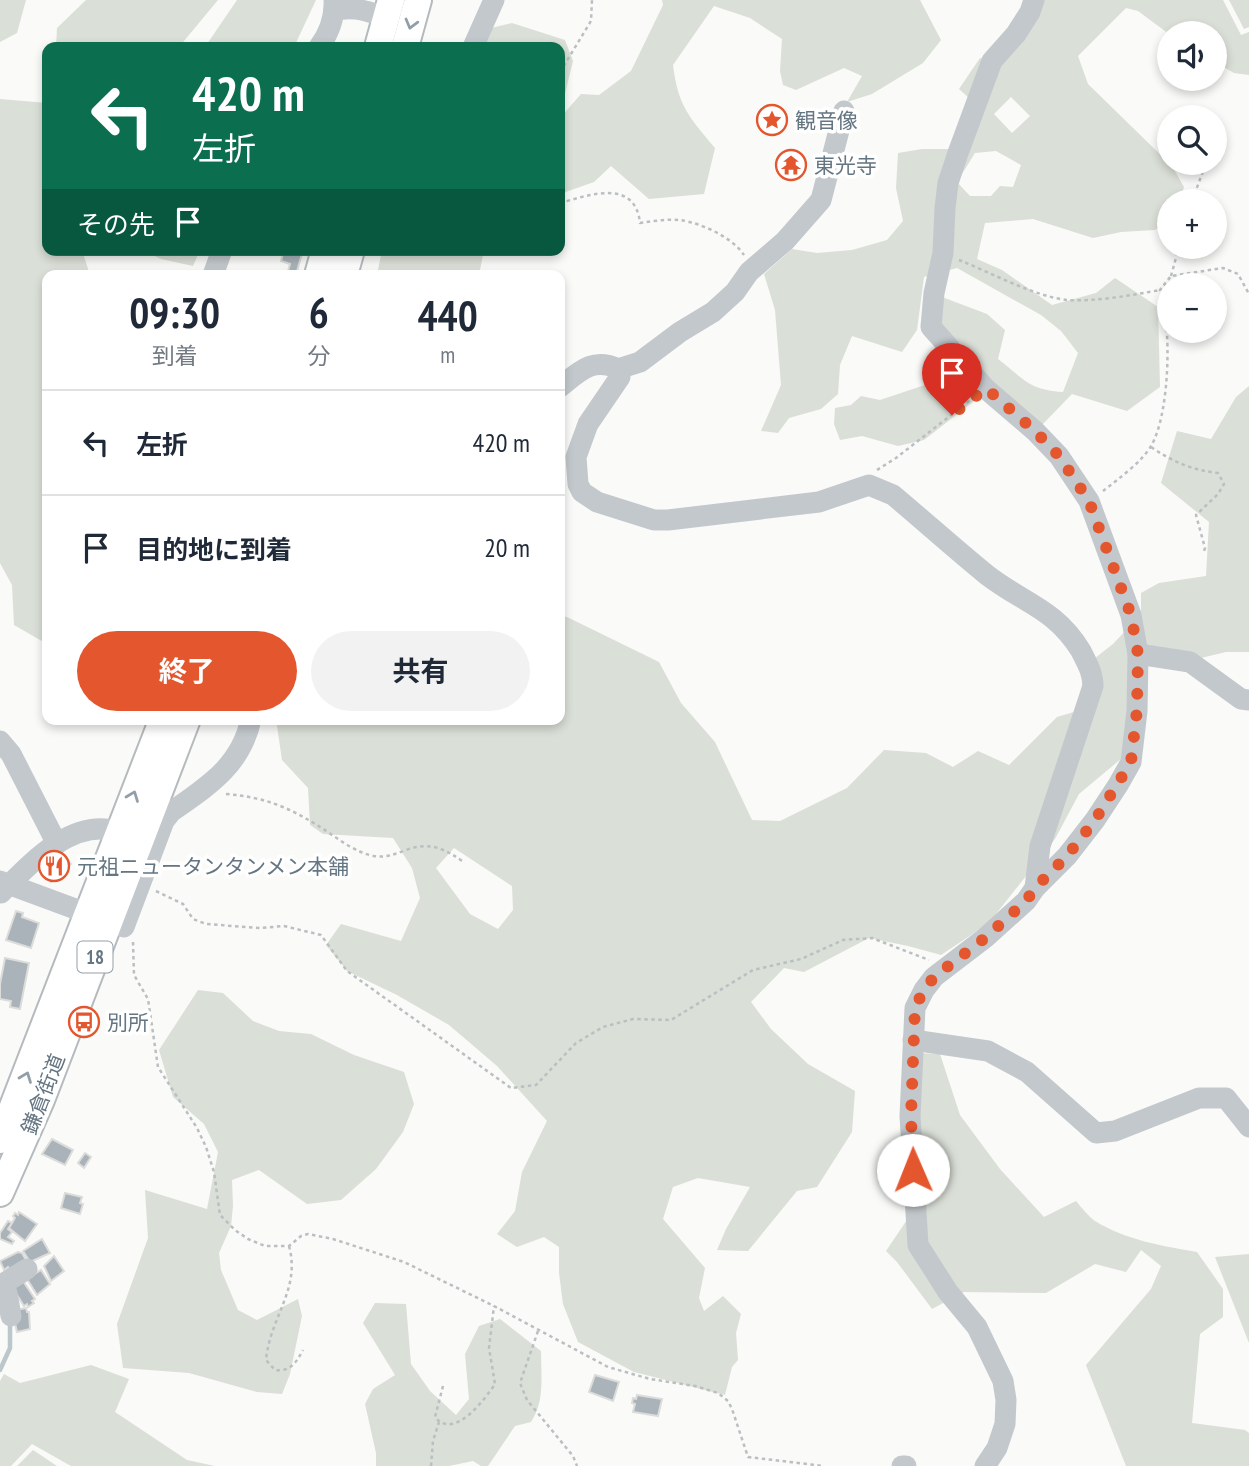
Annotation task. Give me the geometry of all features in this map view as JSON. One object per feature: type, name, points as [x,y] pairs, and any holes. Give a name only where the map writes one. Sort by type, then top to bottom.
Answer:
[{"type":"main road","points":[[406,42],[418,0]]},
{"type":"main road","points":[[379,42],[388,8]]},
{"type":"main road","name":"鎌倉街道","points":[[1,1189],[41,1100],[107,921],[119,832],[161,725]]},
{"type":"main road","name":"鎌倉街道","points":[[0,1140],[162,808],[185,725]]},
{"type":"street","points":[[475,42],[494,0]]},
{"type":"street","points":[[985,1466],[1002,1434],[1007,1413],[999,1372],[977,1326],[947,1292],[918,1245],[911,1116],[915,1007],[924,990],[946,967],[985,938],[1026,901],[1088,829],[1131,762],[1137,710],[1138,654],[1131,615],[1089,501],[1059,456],[986,388],[931,327],[934,293],[943,253],[948,183],[983,80],[992,61],[1023,24],[1034,0]]},
{"type":"street","points":[[323,42],[329,33],[334,6],[358,9],[388,8]]},
{"type":"street","points":[[565,383],[593,364],[606,363],[618,369],[640,362],[680,332],[713,312],[735,292],[749,272],[785,240],[821,200],[844,111]]},
{"type":"street","points":[[618,369],[620,377],[588,424],[576,457],[578,484],[582,492],[597,502],[654,520],[668,520],[819,502],[869,485],[893,495],[988,576],[1054,617],[1070,634],[1088,665],[1093,686],[1040,846],[1035,888]]},
{"type":"street","points":[[1138,654],[1189,662],[1241,699],[1249,700]]},
{"type":"street","points":[[3,887],[107,921],[140,884],[164,821],[162,808],[229,768],[243,747],[249,725]]},
{"type":"street","points":[[0,740],[16,763],[57,844]]},
{"type":"street","points":[[3,887],[57,844],[75,834],[105,829],[119,832]]},
{"type":"street","points":[[913,1040],[988,1051],[1027,1072],[1096,1133],[1115,1130],[1199,1098],[1226,1098],[1249,1127]]},
{"type":"street","points":[[11,1316],[7,1293],[1,1284],[27,1269]]},
{"type":"path","points":[[565,64],[590,21],[592,0]]},
{"type":"path","points":[[565,202],[603,192],[613,193],[634,203],[639,209],[640,223],[679,220],[706,229],[734,244],[744,256],[749,272]]},
{"type":"path","points":[[943,253],[1040,293],[1066,300],[1121,297],[1157,291]]},
{"type":"path","points":[[1186,273],[1207,269],[1234,270],[1243,280],[1249,295]]},
{"type":"path","points":[[1089,501],[1151,447],[1161,421],[1166,343]]},
{"type":"path","points":[[869,485],[876,471],[986,388]]},
{"type":"path","points":[[1151,447],[1171,461],[1218,473],[1224,484],[1218,494],[1196,515],[1205,548],[1203,554]]},
{"type":"path","points":[[220,794],[253,796],[274,803],[299,814],[346,845],[373,856],[392,856],[408,849],[436,845],[466,863]]},
{"type":"path","points":[[140,884],[183,904],[193,919],[206,924],[260,928],[284,926],[321,935],[347,971],[511,1088],[536,1086],[576,1043],[603,1027],[633,1019],[671,1020],[753,970],[801,959],[843,940],[872,937],[946,967]]},
{"type":"path","points":[[107,921],[129,933],[133,942],[134,975],[148,999],[158,1067],[206,1147],[214,1172],[220,1216],[235,1230],[248,1239],[265,1245],[289,1246],[300,1236],[308,1234],[333,1239],[404,1262],[608,1367],[718,1393],[733,1409],[748,1457],[824,1466]]},
{"type":"path","points":[[289,1246],[293,1271],[288,1293],[273,1324],[266,1360],[275,1370],[289,1369],[303,1350]]},
{"type":"path","points":[[443,1386],[435,1417],[439,1422],[445,1424],[468,1416],[484,1402],[495,1384],[489,1348],[494,1307]]},
{"type":"path","points":[[538,1331],[520,1383],[527,1400],[573,1455],[577,1466]]},
{"type":"path","points":[[431,1466],[433,1441],[439,1422]]},
{"type":"shaded area","points":[[0,0],[26,0],[17,33],[0,42]]},
{"type":"shaded area","points":[[86,0],[218,0],[183,42],[56,42],[57,28]]},
{"type":"shaded area","points":[[237,0],[316,0],[296,42],[208,42]]},
{"type":"shaded area","points":[[662,0],[920,0],[941,40],[923,63],[872,94],[847,102],[862,76],[844,68],[796,90],[783,85],[780,71],[782,39],[750,18],[714,6],[673,65],[678,91],[686,110],[715,148],[704,194],[649,199],[611,166],[594,182],[565,192],[565,112],[581,94],[599,95],[631,71],[663,5]]},
{"type":"shaded area","points":[[1038,0],[1223,0],[1241,35],[1249,32],[1249,75],[1227,69],[1227,21],[1157,21],[1157,25],[1138,11],[1126,8],[1078,56],[1088,84],[1157,151],[1157,175],[1177,175],[1184,187],[1157,189],[1157,229],[1093,238],[1033,219],[985,223],[977,259],[1002,270],[1052,305],[1096,293],[1115,278],[1157,306],[1160,387],[1127,411],[1072,394],[1041,426],[992,387],[924,440],[898,446],[862,436],[840,440],[834,424],[835,408],[851,405],[861,396],[880,400],[943,379],[963,359],[938,328],[942,297],[987,314],[1005,330],[998,359],[1021,378],[1042,389],[1063,392],[1078,353],[1061,331],[1041,315],[957,268],[924,277],[917,330],[902,352],[852,336],[840,365],[838,394],[821,409],[789,418],[778,433],[761,431],[781,385],[775,310],[764,274],[792,249],[817,253],[852,250],[887,240],[903,221],[896,188],[898,153],[922,149],[950,149],[980,108],[959,89],[980,58],[999,61]],"holes":[[[1011,97],[1030,116],[1012,133],[994,114]],[[996,151],[1021,165],[1013,187],[1000,186],[991,196],[970,196],[957,182],[975,153]]]},
{"type":"shaded area","points":[[1229,0],[1249,0],[1249,27],[1244,29]]},
{"type":"shaded area","points":[[512,23],[565,40],[573,61],[565,94],[565,42],[481,42],[491,28]]},
{"type":"shaded area","points":[[0,99],[42,103],[42,256],[84,256],[88,270],[42,270],[42,641],[14,625],[12,585],[0,563]]},
{"type":"shaded area","points":[[155,256],[197,256],[193,266]]},
{"type":"shaded area","points":[[381,256],[483,256],[480,270],[378,270]]},
{"type":"shaded area","points":[[1249,386],[1249,652],[1226,652],[1201,658],[1149,647],[1128,753],[1079,794],[1055,839],[989,923],[941,955],[869,938],[804,972],[784,968],[751,1002],[771,1029],[808,1064],[855,1091],[852,1132],[817,1187],[797,1191],[748,1251],[717,1250],[750,1187],[698,1178],[673,1187],[663,1219],[705,1268],[699,1298],[704,1311],[723,1296],[741,1314],[736,1333],[738,1360],[732,1367],[725,1395],[634,1372],[578,1342],[563,1304],[559,1247],[544,1237],[517,1247],[497,1234],[515,1211],[522,1172],[547,1121],[497,1066],[449,1025],[397,995],[347,971],[326,945],[341,924],[401,941],[420,898],[412,868],[393,838],[323,834],[310,825],[308,788],[282,760],[277,725],[565,725],[565,617],[659,662],[681,703],[715,742],[752,820],[780,821],[847,788],[884,750],[926,753],[953,767],[978,751],[1009,765],[1057,717],[1084,709],[1081,669],[1113,644],[1141,614],[1141,593],[1159,583],[1206,576],[1209,522],[1161,483],[1177,431],[1211,439],[1236,397]],"holes":[[[454,848],[512,886],[513,910],[498,929],[470,914],[436,868]]]},
{"type":"shaded area","points":[[198,990],[223,993],[253,1021],[279,1031],[311,1034],[354,1055],[404,1072],[414,1104],[403,1132],[376,1169],[341,1200],[307,1204],[259,1170],[232,1180],[231,1226],[219,1253],[221,1270],[238,1310],[257,1320],[298,1299],[302,1316],[290,1374],[282,1394],[257,1392],[189,1373],[123,1368],[117,1324],[148,1238],[145,1190],[207,1209],[218,1152],[204,1124],[173,1097],[159,1050]]},
{"type":"shaded area","points":[[917,1053],[940,1054],[960,1115],[1000,1169],[1044,1217],[1076,1201],[1095,1221],[1107,1228],[1158,1245],[1197,1252],[1223,1289],[1223,1317],[1200,1334],[1192,1423],[1245,1430],[1249,1433],[1249,1466],[1126,1466],[1086,1365],[1151,1289],[1161,1266],[1141,1250],[1126,1272],[1095,1264],[1046,1293],[964,1292],[932,1309],[886,1251],[927,1190],[919,1119]]},
{"type":"shaded area","points":[[1249,1254],[1249,1343],[1215,1257]]},
{"type":"shaded area","points":[[375,1303],[406,1304],[411,1364],[430,1391],[456,1415],[469,1399],[465,1354],[479,1326],[500,1319],[541,1351],[541,1388],[535,1414],[531,1422],[515,1426],[488,1466],[481,1466],[473,1461],[449,1466],[376,1466],[376,1453],[365,1404],[373,1389],[395,1375],[363,1323]]},
{"type":"shaded area","points":[[91,1365],[129,1379],[115,1412],[187,1460],[215,1466],[71,1466],[32,1444],[11,1466],[0,1466],[0,1381],[4,1374],[20,1383]]},
{"type":"shaded area","points":[[33,1450],[57,1466],[17,1466]]},
{"type":"building","points":[[282,256],[301,256],[297,270],[288,270],[290,264],[281,261]]},
{"type":"building","points":[[59,851],[71,864],[51,882],[39,868]]},
{"type":"building","points":[[16,911],[23,913],[22,917],[39,923],[31,948],[6,940]]},
{"type":"building","points":[[5,958],[29,963],[20,1009],[10,1007],[11,1001],[0,999]]},
{"type":"building","points":[[52,1139],[73,1150],[65,1165],[42,1154]]},
{"type":"building","points":[[85,1153],[91,1157],[84,1168],[78,1163]]},
{"type":"building","points":[[65,1193],[82,1197],[80,1214],[61,1208]]},
{"type":"building","points":[[19,1212],[37,1224],[25,1241],[9,1228],[15,1218],[13,1216]]},
{"type":"building","points":[[8,1221],[12,1223],[8,1229],[12,1232],[8,1237],[14,1241],[12,1244],[0,1239],[0,1233]]},
{"type":"building","points":[[42,1239],[50,1253],[30,1262],[23,1251]]},
{"type":"building","points":[[18,1252],[22,1253],[27,1262],[11,1271],[8,1267],[4,1270],[0,1261]]},
{"type":"building","points":[[54,1256],[64,1271],[51,1281],[44,1266]]},
{"type":"building","points":[[41,1270],[50,1284],[37,1295],[27,1279]]},
{"type":"building","points":[[23,1281],[35,1299],[28,1307],[27,1304],[24,1306],[12,1287]]},
{"type":"building","points":[[26,1308],[29,1312],[30,1329],[17,1332],[14,1319],[16,1310]]},
{"type":"building","points":[[595,1375],[619,1382],[613,1401],[589,1392]]},
{"type":"building","points":[[637,1395],[662,1399],[658,1416],[633,1412],[633,1398],[636,1399]]},
{"type":"waterway","points":[[0,1370],[10,1348],[10,1323]]},
{"type":"place","name":"観音像","points":[[772,120]]},
{"type":"place","name":"東光寺","points":[[791,165]]},
{"type":"place","name":"元祖ニュータンタンメン本舗","points":[[54,866]]},
{"type":"place","name":"別所","points":[[84,1022]]},
{"type":"route","points":[[913,1170],[911,1116],[915,1007],[934,977],[972,949],[1026,901],[1095,820],[1131,762],[1137,710],[1136,632],[1089,501],[1059,456],[986,388],[952,415]]}]
